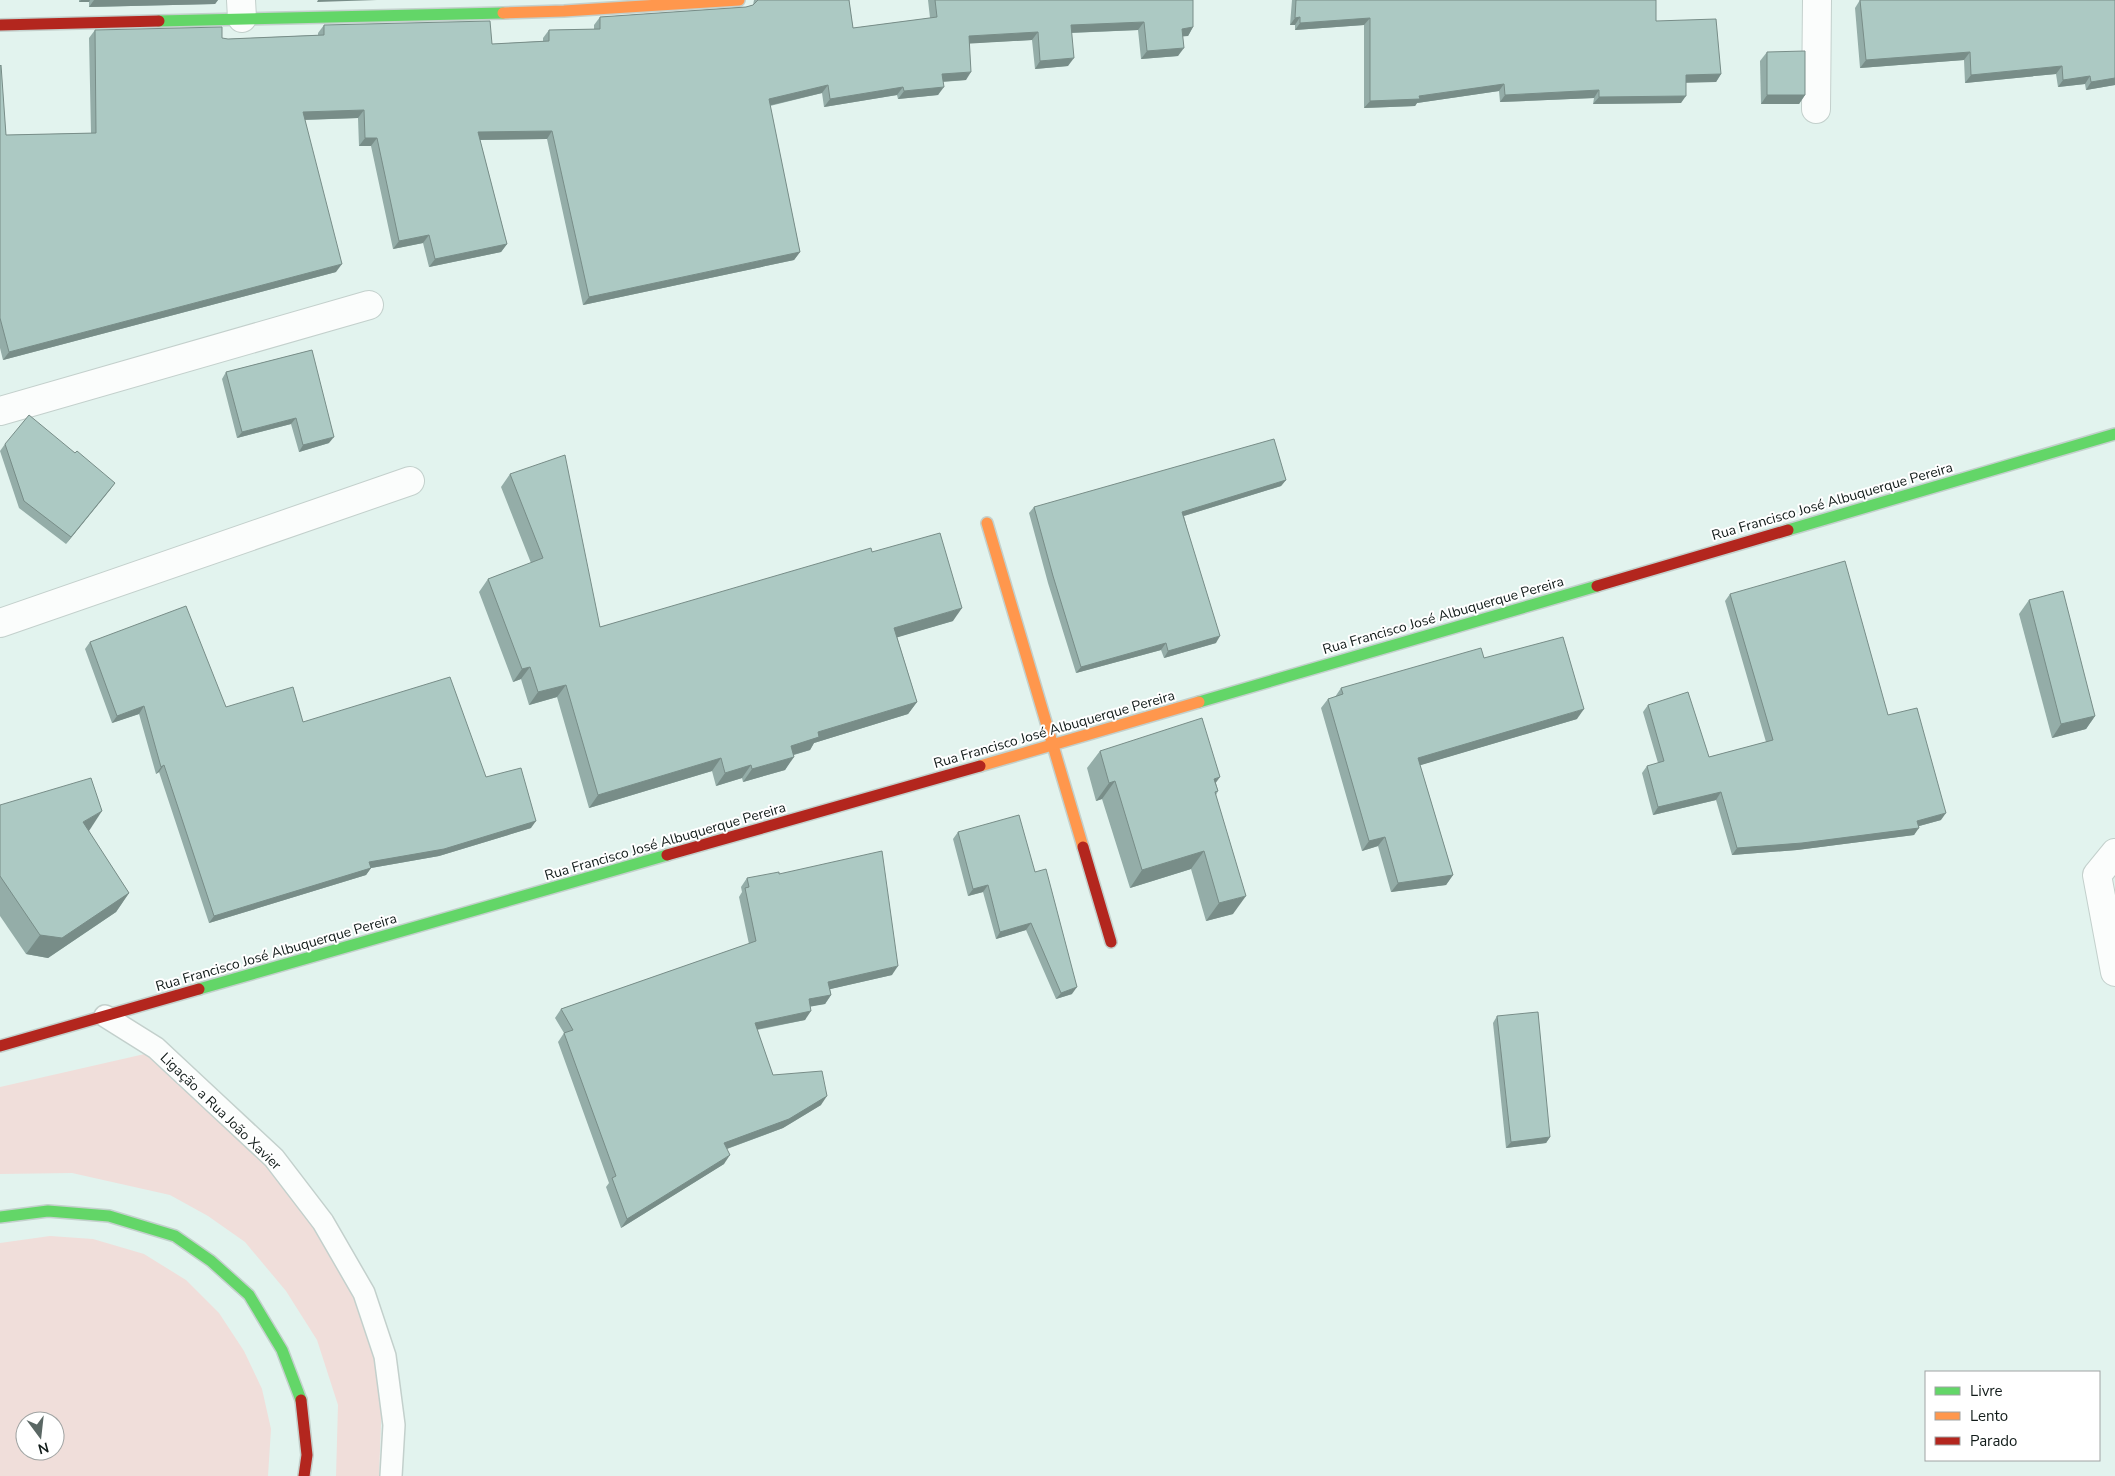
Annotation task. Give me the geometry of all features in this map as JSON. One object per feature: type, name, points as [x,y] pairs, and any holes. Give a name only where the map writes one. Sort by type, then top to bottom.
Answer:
[{"type":"main road","points":[[0,26],[242,9],[564,5],[739,0]]},
{"type":"main road","name":"Rua Francisco José Albuquerque Pereira","points":[[0,1046],[1053,745],[2115,434]]},
{"type":"main road","points":[[987,524],[1111,942]]},
{"type":"main road","points":[[0,1217],[48,1211],[109,1216],[175,1236],[211,1261],[249,1294],[282,1350],[301,1400],[308,1455],[304,1476]]},
{"type":"street","points":[[1816,109],[1817,0]]},
{"type":"street","points":[[0,411],[370,305]]},
{"type":"street","points":[[0,623],[410,481]]},
{"type":"street","points":[[2115,853],[2097,875],[2115,972]]},
{"type":"lane","name":"Ligação a Rua João Xavier","points":[[105,1016],[156,1048],[231,1117],[274,1158],[323,1222],[364,1293],[385,1356],[394,1425],[391,1476]]},
{"type":"shaded area","points":[[149,1053],[258,1155],[324,1237],[362,1308],[381,1363],[382,1398],[379,1476],[336,1476],[338,1405],[317,1340],[286,1291],[245,1242],[208,1216],[170,1195],[72,1173],[0,1174],[0,1087]]},
{"type":"shaded area","points":[[50,1236],[93,1239],[144,1254],[186,1280],[219,1313],[244,1351],[262,1389],[271,1429],[268,1476],[0,1476],[0,1243]]},
{"type":"building","points":[[758,0],[849,0],[853,28],[937,17],[935,0],[1193,0],[1193,27],[1182,29],[1184,48],[1147,51],[1144,22],[1071,25],[1074,58],[1040,61],[1038,32],[969,36],[971,72],[942,74],[944,87],[904,91],[903,87],[830,99],[828,85],[769,99],[800,252],[589,297],[552,131],[478,132],[507,244],[435,259],[429,235],[399,241],[377,138],[365,138],[364,110],[303,112],[342,264],[9,352],[0,318],[1,65],[6,135],[96,133],[95,30],[222,27],[222,38],[228,39],[324,35],[324,25],[490,21],[492,44],[549,41],[549,30],[600,29],[600,17],[746,7],[753,5]]},
{"type":"building","points":[[1296,0],[1656,0],[1656,21],[1716,19],[1721,74],[1686,75],[1686,96],[1599,97],[1599,90],[1505,95],[1504,84],[1419,96],[1420,99],[1370,101],[1370,18],[1300,23],[1300,17],[1295,18]]},
{"type":"building","points":[[1860,0],[2115,0],[2115,78],[2091,82],[2090,76],[2063,80],[2062,66],[1971,75],[1970,52],[1866,60]]},
{"type":"building","points":[[1805,51],[1805,95],[1767,95],[1767,52]]},
{"type":"building","points":[[312,350],[334,437],[303,445],[296,418],[242,432],[226,372]]},
{"type":"building","points":[[29,415],[75,453],[77,451],[115,483],[71,537],[24,501],[5,444]]},
{"type":"building","points":[[1274,439],[1286,480],[1182,512],[1220,636],[1168,651],[1166,643],[1081,667],[1034,507]]},
{"type":"building","points":[[565,455],[600,627],[871,548],[872,552],[940,533],[962,608],[894,628],[917,702],[818,732],[819,737],[791,746],[794,757],[752,769],[751,765],[725,773],[721,758],[598,795],[566,685],[538,692],[530,667],[522,669],[488,579],[543,558],[510,474]]},
{"type":"building","points":[[1845,561],[1888,715],[1917,708],[1946,813],[1917,821],[1919,828],[1802,843],[1737,848],[1721,792],[1658,807],[1647,766],[1664,761],[1648,705],[1688,692],[1709,757],[1773,740],[1730,594]]},
{"type":"building","points":[[2063,591],[2095,716],[2061,724],[2029,600]]},
{"type":"building","points":[[186,606],[226,707],[293,687],[303,722],[450,677],[486,777],[521,768],[536,821],[444,849],[369,862],[371,868],[214,916],[164,765],[161,767],[144,706],[117,716],[90,642]]},
{"type":"building","points":[[1563,637],[1584,709],[1418,758],[1453,875],[1398,883],[1385,837],[1369,841],[1328,699],[1343,694],[1341,688],[1481,648],[1484,658]]},
{"type":"building","points":[[1202,718],[1220,777],[1214,779],[1218,791],[1215,792],[1246,896],[1219,903],[1204,851],[1142,870],[1115,781],[1109,783],[1100,751]]},
{"type":"building","points":[[91,778],[102,811],[83,822],[129,893],[62,938],[40,935],[0,876],[0,805]]},
{"type":"building","points":[[1019,815],[1035,872],[1046,869],[1077,987],[1061,993],[1031,923],[1000,932],[988,885],[973,889],[958,832]]},
{"type":"building","points":[[882,851],[898,966],[828,982],[831,995],[809,999],[811,1011],[755,1023],[773,1075],[822,1071],[827,1096],[789,1119],[724,1143],[730,1155],[627,1219],[612,1178],[616,1176],[564,1033],[573,1030],[561,1009],[756,941],[745,888],[749,887],[747,878],[779,872],[779,874]]},
{"type":"building","points":[[1538,1012],[1550,1137],[1511,1142],[1497,1016]]},
{"type":"traffic: fast","points":[[159,21],[503,13]]},
{"type":"traffic: fast","points":[[1788,530],[2115,434]]},
{"type":"traffic: fast","points":[[1199,702],[1597,586]]},
{"type":"traffic: fast","points":[[199,989],[667,855]]},
{"type":"traffic: fast","points":[[0,1217],[48,1211],[109,1216],[175,1236],[211,1261],[249,1295],[282,1350],[301,1400]]},
{"type":"traffic: slow","points":[[503,13],[739,0]]},
{"type":"traffic: slow","points":[[987,523],[1083,847]]},
{"type":"traffic: slow","points":[[980,766],[1199,702]]},
{"type":"traffic: jam","points":[[0,25],[159,21]]},
{"type":"traffic: jam","points":[[1597,586],[1788,530]]},
{"type":"traffic: jam","points":[[667,855],[980,766]]},
{"type":"traffic: jam","points":[[1083,847],[1111,942]]},
{"type":"traffic: jam","points":[[0,1046],[199,989]]},
{"type":"traffic: jam","points":[[301,1400],[307,1455],[304,1476]]}]
